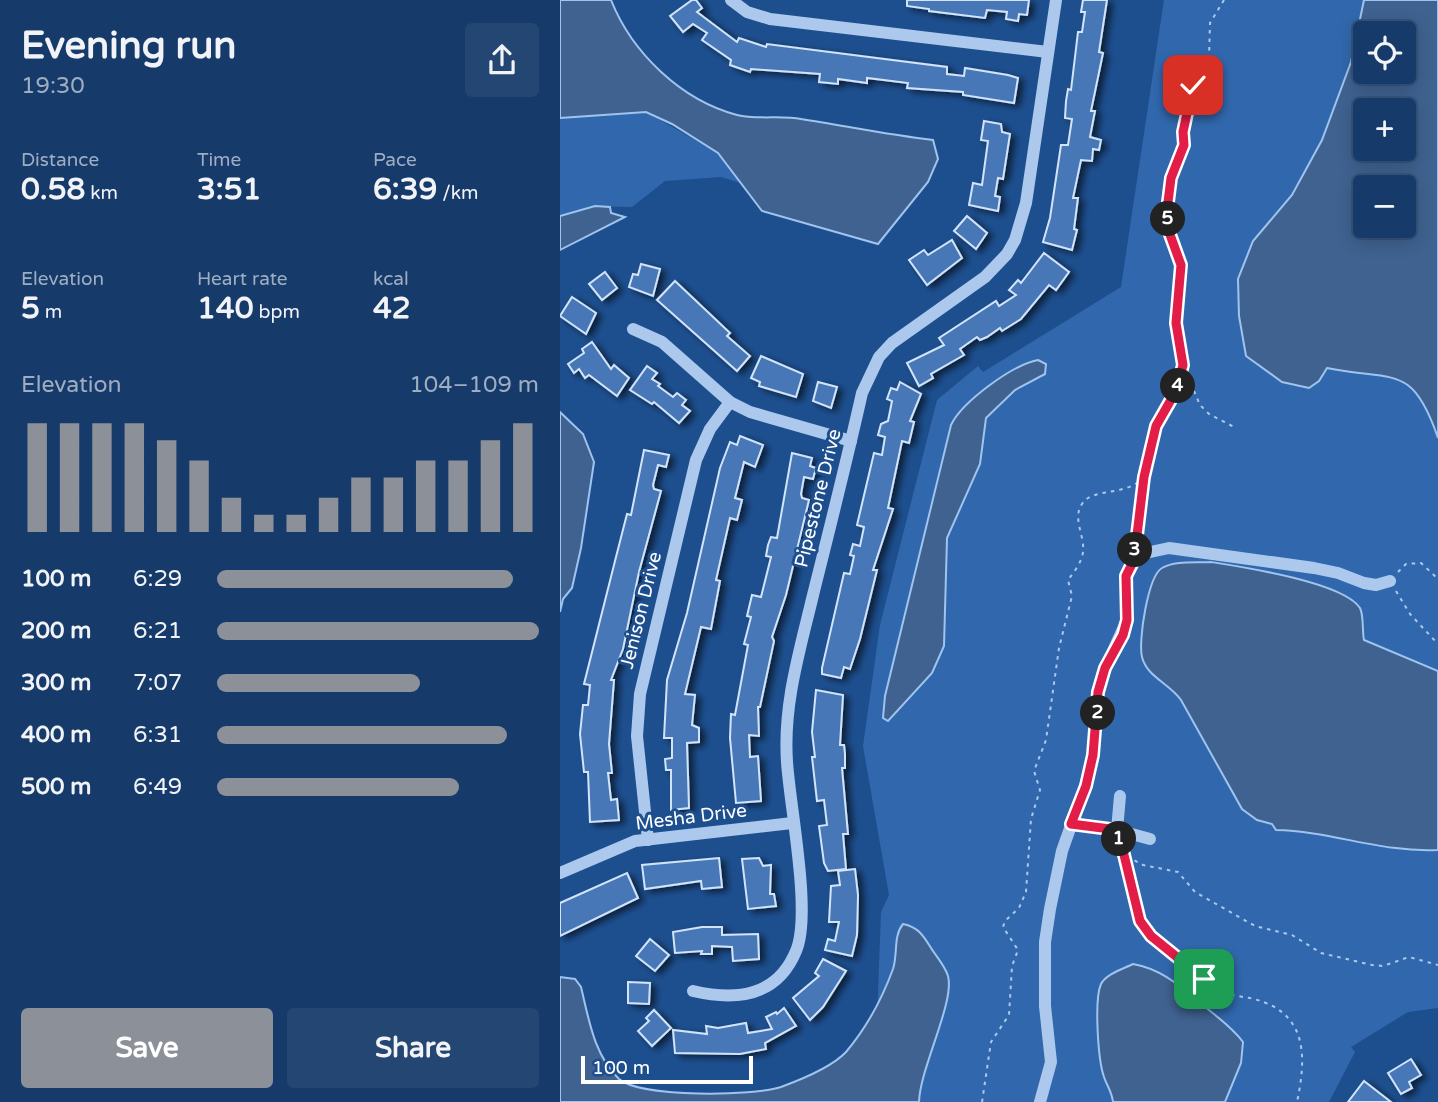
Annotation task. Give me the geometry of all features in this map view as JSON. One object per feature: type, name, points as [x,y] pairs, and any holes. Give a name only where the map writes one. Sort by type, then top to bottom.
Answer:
[{"type":"street","points":[[730,0],[747,12],[770,19],[1048,52]]},
{"type":"street","name":"Pipestone Drive","points":[[693,991],[730,998],[757,992],[779,976],[796,953],[801,938],[803,911],[786,759],[788,700],[862,393],[879,357],[891,343],[985,277],[1007,254],[1015,240],[1026,204],[1056,0]]},
{"type":"street","points":[[634,329],[662,342],[730,402],[767,420],[851,441]]},
{"type":"street","name":"Jenison Drive","points":[[648,840],[637,736],[639,694],[696,460],[710,429],[730,402]]},
{"type":"street","points":[[1040,1102],[1051,1062],[1045,1006],[1045,942],[1062,851],[1086,786],[1093,755],[1098,692],[1105,668],[1123,635],[1127,620],[1126,576],[1134,560],[1140,554],[1169,548],[1314,568],[1376,585],[1390,581]]},
{"type":"street","points":[[1118,830],[1120,796]]},
{"type":"street","name":"Mesha Drive","points":[[560,873],[625,844],[792,823]]},
{"type":"street","points":[[1071,824],[1118,830],[1150,839]]},
{"type":"path","points":[[1224,0],[1210,23],[1209,58],[1190,91],[1184,145],[1171,178],[1168,229],[1181,265],[1176,323],[1183,365],[1200,405],[1209,414],[1236,428]]},
{"type":"path","points":[[1134,560],[1144,477],[1156,426],[1176,391],[1183,365]]},
{"type":"path","points":[[982,1102],[991,1042],[1009,1015],[1012,966],[1018,950],[1003,928],[1005,921],[1019,908],[1026,892],[1031,818],[1040,790],[1034,780],[1034,771],[1046,740],[1059,648],[1072,596],[1068,580],[1084,551],[1078,511],[1083,501],[1094,495],[1131,488],[1144,477]]},
{"type":"path","points":[[1438,579],[1428,567],[1412,562],[1406,564],[1390,581],[1409,614],[1438,645]]},
{"type":"path","points":[[1118,830],[1140,921],[1151,936],[1217,990],[1272,1005],[1295,1023],[1300,1044],[1302,1080],[1297,1102]]},
{"type":"path","points":[[1123,854],[1143,865],[1178,872],[1195,892],[1255,926],[1292,934],[1321,953],[1372,965],[1383,965],[1409,957],[1438,965]]},
{"type":"shaded area","points":[[560,0],[611,0],[620,20],[645,56],[678,86],[716,108],[737,115],[793,118],[933,140],[938,159],[928,182],[878,244],[762,211],[718,153],[672,124],[646,112],[560,118]]},
{"type":"shaded area","points":[[1164,0],[1438,0],[1438,1008],[1408,1012],[1351,1047],[1355,1052],[1329,1102],[874,1102],[881,912],[889,895],[863,746],[880,625],[937,400],[978,366],[983,372],[1121,287]]},
{"type":"shaded area","points":[[1364,0],[1438,0],[1438,438],[1419,397],[1409,386],[1398,380],[1327,368],[1319,381],[1309,388],[1282,382],[1246,356],[1239,316],[1238,279],[1253,241],[1292,195],[1322,140],[1353,52],[1353,84],[1416,84],[1416,21],[1360,21]]},
{"type":"shaded area","points":[[646,112],[718,153],[741,183],[721,177],[665,181],[632,207],[595,206],[560,216],[560,118]]},
{"type":"shaded area","points":[[595,206],[610,207],[611,213],[625,217],[560,250],[560,216]]},
{"type":"shaded area","points":[[1038,360],[1046,364],[1045,374],[1015,390],[986,418],[980,464],[947,538],[944,646],[932,673],[888,721],[883,718],[885,696],[951,425],[966,406],[989,386],[1015,369]]},
{"type":"shaded area","points":[[560,412],[583,434],[594,462],[572,588],[563,599],[560,612]]},
{"type":"shaded area","points":[[1211,562],[1291,577],[1334,591],[1360,608],[1364,640],[1438,671],[1438,850],[1397,848],[1276,830],[1272,824],[1257,820],[1242,809],[1181,700],[1153,675],[1142,657],[1141,637],[1145,610],[1157,573],[1173,564]]},
{"type":"shaded area","points":[[903,924],[913,927],[923,935],[943,965],[949,987],[919,1102],[560,1102],[560,977],[575,979],[581,987],[598,1048],[619,1079],[650,1090],[698,1094],[767,1090],[781,1087],[815,1072],[833,1063],[846,1052],[867,1023],[884,991],[893,969],[898,934]]},
{"type":"shaded area","points":[[1133,964],[1162,974],[1179,985],[1243,1042],[1241,1063],[1225,1102],[1113,1102],[1100,1058],[1097,1016],[1099,992],[1107,977]]},
{"type":"building","points":[[696,0],[702,8],[697,12],[737,42],[739,38],[766,47],[767,44],[947,67],[947,74],[964,76],[965,68],[1008,75],[1018,78],[1014,103],[963,95],[963,92],[907,88],[908,83],[867,78],[867,83],[838,79],[838,84],[819,82],[820,74],[751,69],[750,72],[730,65],[731,60],[702,40],[707,33],[693,24],[683,32],[670,16]]},
{"type":"building","points":[[907,0],[1029,0],[1027,15],[1019,14],[1018,21],[1006,19],[1007,12],[987,10],[985,18],[907,6]]},
{"type":"building","points":[[1083,0],[1107,0],[1099,52],[1103,53],[1091,111],[1095,111],[1090,137],[1101,140],[1099,150],[1093,149],[1092,161],[1081,160],[1073,198],[1078,198],[1074,229],[1077,230],[1072,250],[1043,242],[1050,218],[1061,145],[1068,145],[1072,119],[1065,118],[1066,101],[1068,89],[1071,90],[1078,32],[1082,32],[1085,12],[1081,12]]},
{"type":"building","points":[[984,121],[1001,124],[1002,132],[1010,134],[1003,179],[998,178],[995,196],[1000,197],[998,211],[969,205],[973,183],[982,185],[988,141],[981,140]]},
{"type":"building","points":[[967,216],[987,233],[976,249],[954,231]]},
{"type":"building","points":[[952,240],[962,258],[927,285],[909,260],[924,250],[928,255]]},
{"type":"building","points":[[1044,253],[1069,272],[1056,290],[1049,285],[1021,319],[980,340],[977,337],[960,349],[964,355],[931,374],[933,378],[919,386],[907,363],[944,345],[939,338],[996,301],[999,306],[1016,295],[1009,290],[1018,280],[1021,283]]},
{"type":"building","points":[[641,264],[660,269],[653,296],[629,287],[633,274],[638,275]]},
{"type":"building","points":[[605,272],[617,288],[602,300],[589,284]]},
{"type":"building","points":[[675,281],[730,333],[727,336],[750,356],[737,371],[657,300]]},
{"type":"building","points":[[572,297],[596,313],[586,334],[560,316]]},
{"type":"building","points":[[592,342],[611,369],[614,365],[629,378],[617,396],[589,375],[585,378],[579,369],[574,373],[568,364],[584,353],[582,349]]},
{"type":"building","points":[[761,356],[803,374],[796,397],[759,386],[760,382],[751,378]]},
{"type":"building","points":[[647,366],[657,373],[652,379],[660,384],[658,386],[673,397],[677,393],[686,400],[682,405],[690,411],[679,423],[654,402],[652,404],[630,390]]},
{"type":"building","points":[[818,382],[837,387],[831,408],[813,401]]},
{"type":"building","points":[[900,382],[921,394],[910,421],[914,422],[909,443],[902,441],[888,508],[893,509],[873,570],[877,570],[860,639],[850,669],[844,667],[841,678],[822,674],[844,573],[850,574],[854,556],[850,555],[853,544],[860,546],[864,527],[857,525],[874,453],[882,455],[885,437],[878,435],[881,424],[888,421],[892,401],[887,399],[891,388],[897,390]]},
{"type":"building","points":[[740,436],[763,445],[755,467],[744,462],[735,498],[742,500],[737,520],[730,518],[716,580],[720,581],[711,629],[701,627],[685,694],[695,695],[692,725],[699,728],[699,742],[687,743],[689,808],[671,810],[671,770],[666,770],[665,759],[672,758],[672,738],[664,738],[667,680],[687,613],[720,468],[730,442],[737,445]]},
{"type":"building","points":[[644,450],[669,455],[666,467],[658,465],[653,485],[654,489],[661,491],[639,572],[623,649],[611,680],[614,680],[609,744],[612,773],[608,773],[611,800],[617,799],[619,820],[590,822],[588,772],[584,772],[580,734],[583,705],[588,705],[590,685],[584,684],[627,514],[631,515]]},
{"type":"building","points":[[792,453],[812,458],[810,466],[816,468],[813,479],[804,477],[801,494],[802,498],[809,500],[786,595],[772,637],[774,641],[758,707],[759,736],[749,735],[750,757],[758,756],[761,801],[736,803],[730,738],[731,714],[735,715],[748,645],[744,644],[751,617],[747,616],[752,595],[761,597],[771,557],[766,556],[768,545],[771,537],[777,538]]},
{"type":"building","points":[[816,690],[843,695],[840,745],[844,745],[845,754],[845,768],[842,768],[848,834],[843,834],[846,869],[828,871],[824,863],[819,826],[827,825],[824,800],[817,801],[812,757],[815,757],[812,732]]},
{"type":"building","points":[[719,858],[722,887],[702,889],[701,881],[645,889],[642,865]]},
{"type":"building","points":[[759,858],[763,866],[771,865],[770,894],[774,894],[776,906],[748,909],[742,859]]},
{"type":"building","points":[[855,869],[858,895],[857,935],[852,956],[825,950],[828,939],[835,941],[839,922],[829,922],[831,886],[840,885],[838,871]]},
{"type":"building","points":[[627,873],[638,898],[560,936],[560,903]]},
{"type":"building","points":[[722,927],[722,935],[758,934],[759,959],[733,961],[732,947],[712,946],[712,954],[701,954],[702,951],[675,953],[673,932]]},
{"type":"building","points":[[650,939],[669,955],[655,971],[636,956]]},
{"type":"building","points":[[823,959],[846,971],[823,1007],[810,1020],[793,998],[819,976],[815,973]]},
{"type":"building","points":[[628,982],[650,983],[649,1004],[628,1003]]},
{"type":"building","points":[[784,1008],[796,1026],[765,1043],[766,1049],[740,1054],[675,1053],[673,1030],[707,1034],[706,1026],[718,1028],[746,1023],[748,1033],[772,1029],[766,1017],[776,1012],[777,1014]]},
{"type":"building","points":[[654,1010],[671,1028],[652,1046],[638,1031],[649,1021],[646,1018]]},
{"type":"building","points":[[1411,1059],[1421,1075],[1409,1082],[1412,1088],[1401,1094],[1388,1073]]},
{"type":"building","points":[[1364,1081],[1391,1102],[1348,1102]]},
{"type":"route","points":[[1193,85],[1183,132],[1183,151],[1171,178],[1168,202],[1168,229],[1181,265],[1176,323],[1178,350],[1183,365],[1176,391],[1156,426],[1144,477],[1134,560],[1126,576],[1127,620],[1123,635],[1105,668],[1098,692],[1098,719],[1093,755],[1086,786],[1071,824],[1118,830],[1140,921],[1151,936],[1204,979]]}]
